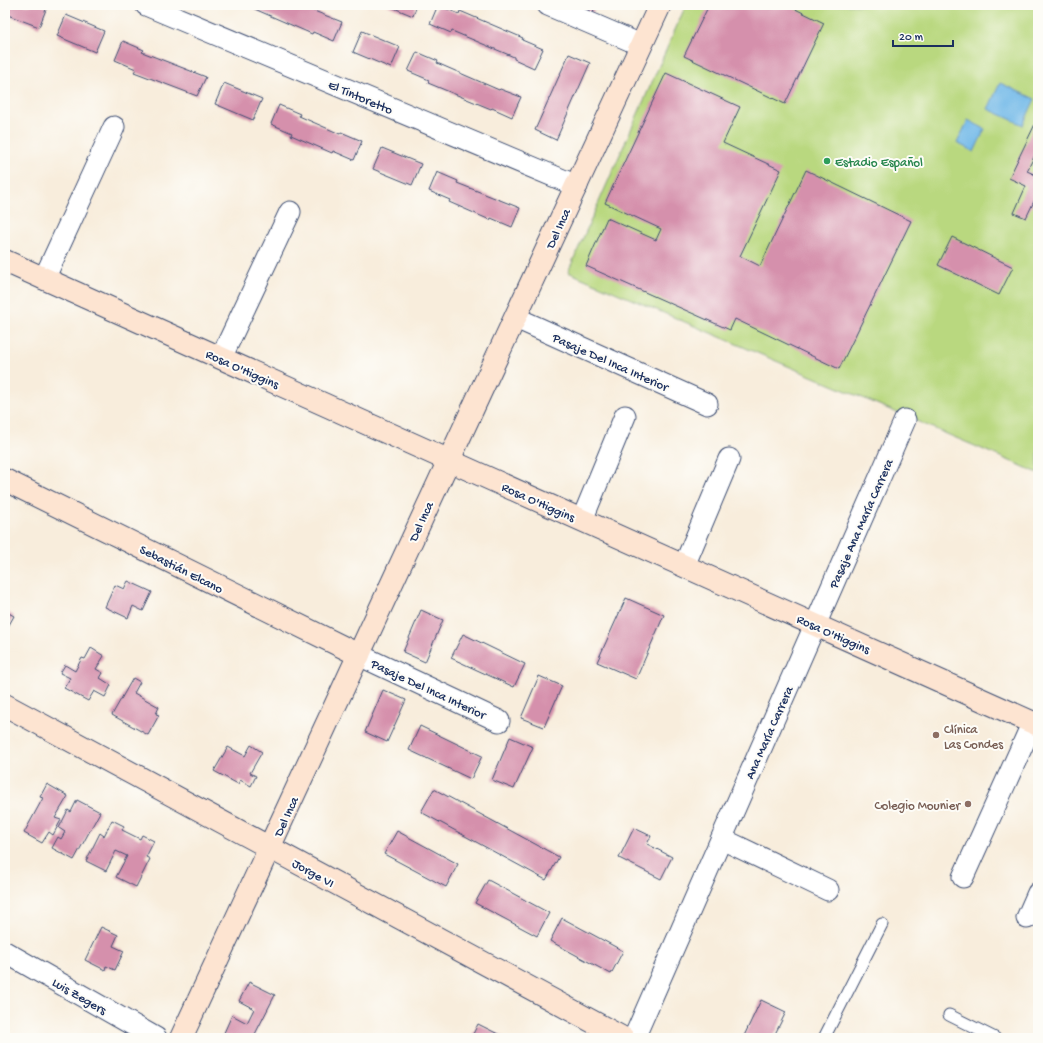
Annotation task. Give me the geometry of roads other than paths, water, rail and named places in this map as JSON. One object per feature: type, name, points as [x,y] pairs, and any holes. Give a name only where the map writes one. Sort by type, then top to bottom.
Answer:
[{"type":"street","name":"El Tintoretto","points":[[146,5],[577,186]]},
{"type":"street","points":[[548,5],[642,44]]},
{"type":"street","name":"Del Inca","points":[[181,1038],[660,5]]},
{"type":"street","points":[[44,279],[114,127]]},
{"type":"street","points":[[221,358],[290,212]]},
{"type":"street","name":"Rosa O'Higgins","points":[[5,261],[1036,724],[963,877]]},
{"type":"street","name":"Pasaje Del Inca Interior","points":[[516,318],[707,404]]},
{"type":"street","points":[[582,520],[625,416]]},
{"type":"street","name":"Pasaje Ana María Carrera","points":[[816,625],[905,420]]},
{"type":"street","points":[[684,566],[729,459]]},
{"type":"street","name":"Sebastián Elcano","points":[[5,480],[359,655]]},
{"type":"street","name":"Ana María Carrera","points":[[634,1038],[816,625]]},
{"type":"street","name":"Pasaje Del Inca Interior","points":[[359,655],[500,721]]},
{"type":"street","name":"Jorge VI","points":[[5,705],[622,1038]]},
{"type":"street","points":[[722,839],[828,890]]},
{"type":"street","points":[[1027,918],[1038,893]]},
{"type":"street","name":"Luis Zegers","points":[[5,952],[156,1038]]},
{"type":"lane","points":[[824,1038],[882,924]]},
{"type":"lane","points":[[949,1015],[995,1038]]},
{"type":"water","points":[[1000,83],[1035,99],[1023,125],[988,109]]},
{"type":"water","points":[[968,120],[985,129],[974,152],[957,143]]},
{"type":"place","name":"Estadio Español","points":[[827,161]]},
{"type":"place","name":"Clínica Las Condes","points":[[936,735]]},
{"type":"place","name":"Colegio Mounier","points":[[968,804]]}]
